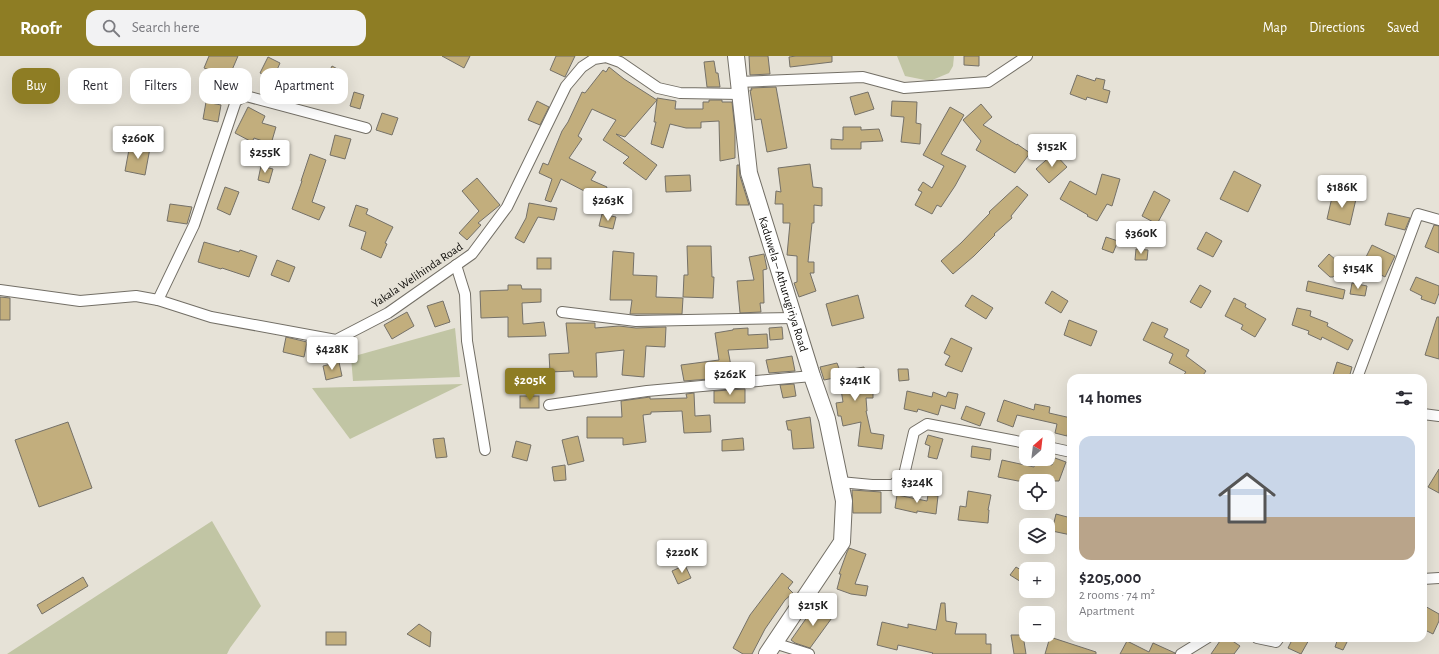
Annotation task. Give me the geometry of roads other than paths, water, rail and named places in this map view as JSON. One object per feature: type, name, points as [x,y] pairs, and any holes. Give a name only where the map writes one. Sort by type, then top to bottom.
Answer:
[{"type":"main road","name":"Kaduwela – Athurugiriya Road","points":[[736,56],[748,173],[827,419],[844,501],[842,542],[770,649]]},
{"type":"street","name":"Yakala Welihinda Road","points":[[0,290],[80,301],[136,296],[158,300],[211,317],[336,340],[388,313],[472,254],[507,207],[566,86],[590,58],[606,57],[620,62],[658,88],[680,93],[863,77],[904,88],[988,82],[1028,56]]},
{"type":"street","points":[[158,300],[194,225],[236,101],[246,96],[366,128]]},
{"type":"street","points":[[1358,374],[1418,214],[1439,220]]},
{"type":"street","points":[[456,265],[464,294],[467,341],[485,450]]},
{"type":"street","points":[[562,312],[636,321],[794,318]]},
{"type":"street","points":[[549,405],[647,391],[812,376]]},
{"type":"street","points":[[1427,414],[1439,416]]},
{"type":"street","points":[[840,482],[893,485],[904,475],[914,432],[927,424],[1019,442]]},
{"type":"street","points":[[1055,449],[1067,451]]},
{"type":"street","points":[[1427,579],[1439,578]]},
{"type":"street","points":[[1181,654],[1200,642]]},
{"type":"street","points":[[770,649],[809,654]]}]
